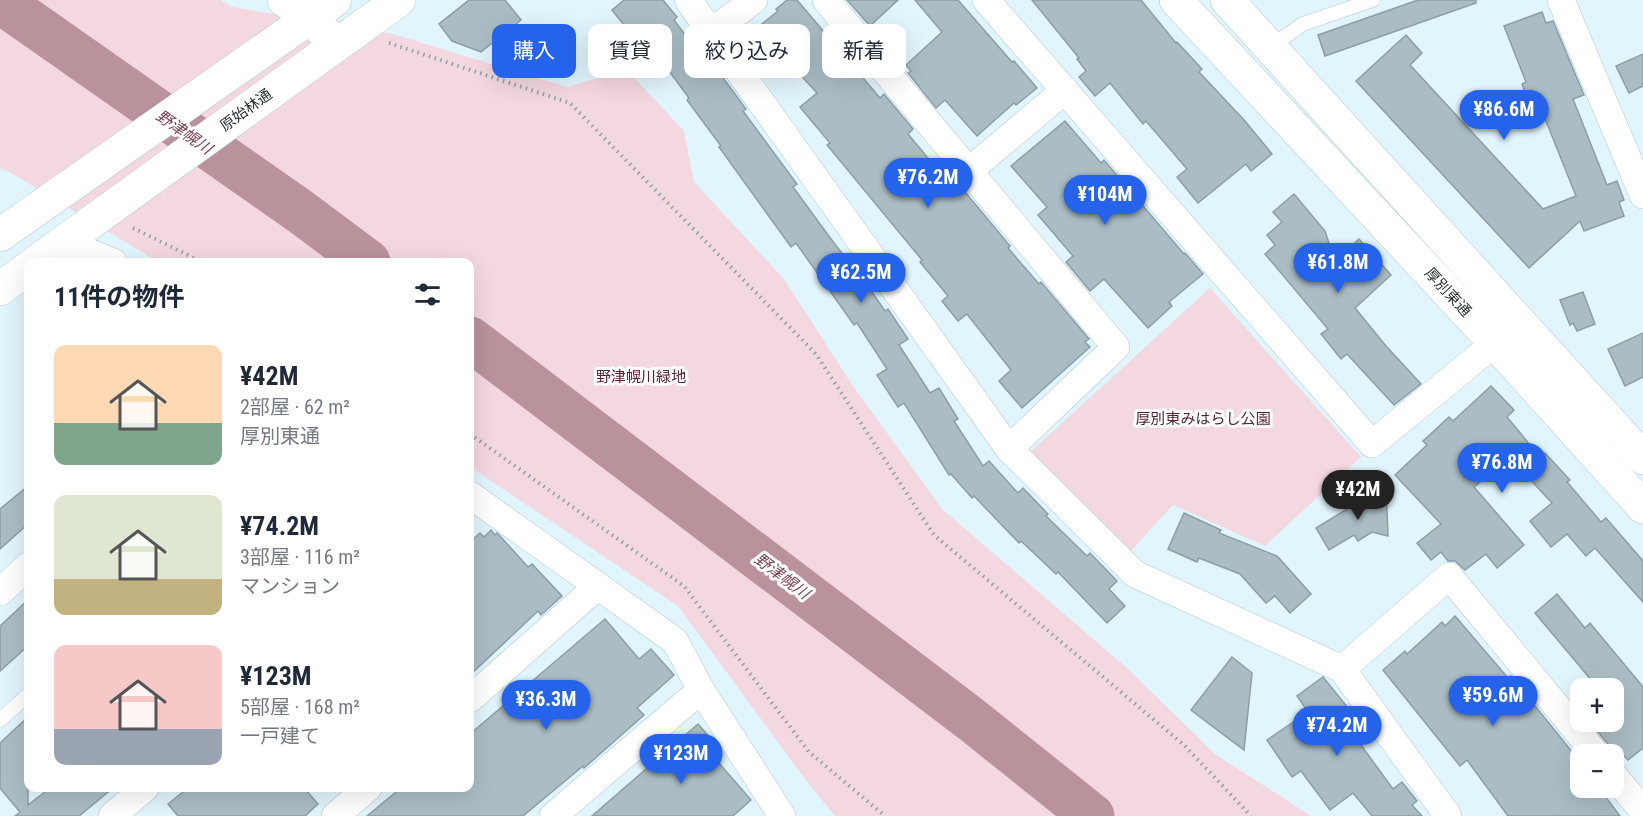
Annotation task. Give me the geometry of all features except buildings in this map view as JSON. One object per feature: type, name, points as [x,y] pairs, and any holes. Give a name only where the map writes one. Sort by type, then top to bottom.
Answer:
[{"type":"street","name":"原始林通","points":[[42,258],[64,242],[120,214],[302,70],[399,0]]},
{"type":"street","points":[[688,0],[705,24]]},
{"type":"street","points":[[722,24],[754,0]]},
{"type":"street","points":[[826,0],[1116,346],[1008,449]]},
{"type":"street","points":[[986,0],[1372,444],[1495,343]]},
{"type":"street","name":"厚別東通","points":[[1176,0],[1495,343],[1643,507]]},
{"type":"street","points":[[1227,0],[1642,456]]},
{"type":"street","points":[[1561,0],[1643,195]]},
{"type":"street","points":[[0,235],[273,44],[310,6],[338,44]]},
{"type":"street","points":[[744,78],[1008,449],[1135,574],[1342,669],[1448,816]]},
{"type":"street","points":[[970,170],[1065,90]]},
{"type":"street","points":[[64,242],[103,258]]},
{"type":"street","points":[[0,289],[24,271]]},
{"type":"street","points":[[474,501],[675,641],[701,690],[777,814]]},
{"type":"street","points":[[0,592],[24,570]]},
{"type":"street","points":[[1342,669],[1449,576],[1588,744]]},
{"type":"street","points":[[474,695],[598,586]]},
{"type":"street","points":[[553,816],[701,690]]},
{"type":"street","points":[[1624,788],[1643,811]]},
{"type":"street","points":[[335,816],[363,792]]},
{"type":"lane","points":[[1270,47],[1304,24],[1373,0]]},
{"type":"lane","points":[[0,720],[24,699]]},
{"type":"path","points":[[380,40],[570,103],[816,354],[934,535],[1184,745],[1251,816]]},
{"type":"path","points":[[120,214],[195,258]]},
{"type":"green space","name":"野津幌川緑地","points":[[0,0],[221,0],[232,7],[393,34],[492,64],[492,78],[537,78],[567,87],[596,78],[634,78],[684,131],[694,182],[784,279],[851,383],[942,509],[1127,668],[1215,754],[1311,816],[835,816],[805,779],[678,606],[474,470],[474,258],[151,258],[0,168]]},
{"type":"green space","name":"厚別東みはらし公園","points":[[1210,288],[1361,457],[1265,546],[1173,505],[1127,555],[1028,454]]},
{"type":"waterway","name":"野津幌川","points":[[0,1],[301,212],[363,258]]},
{"type":"waterway","name":"野津幌川","points":[[474,342],[972,720],[1092,816]]}]
